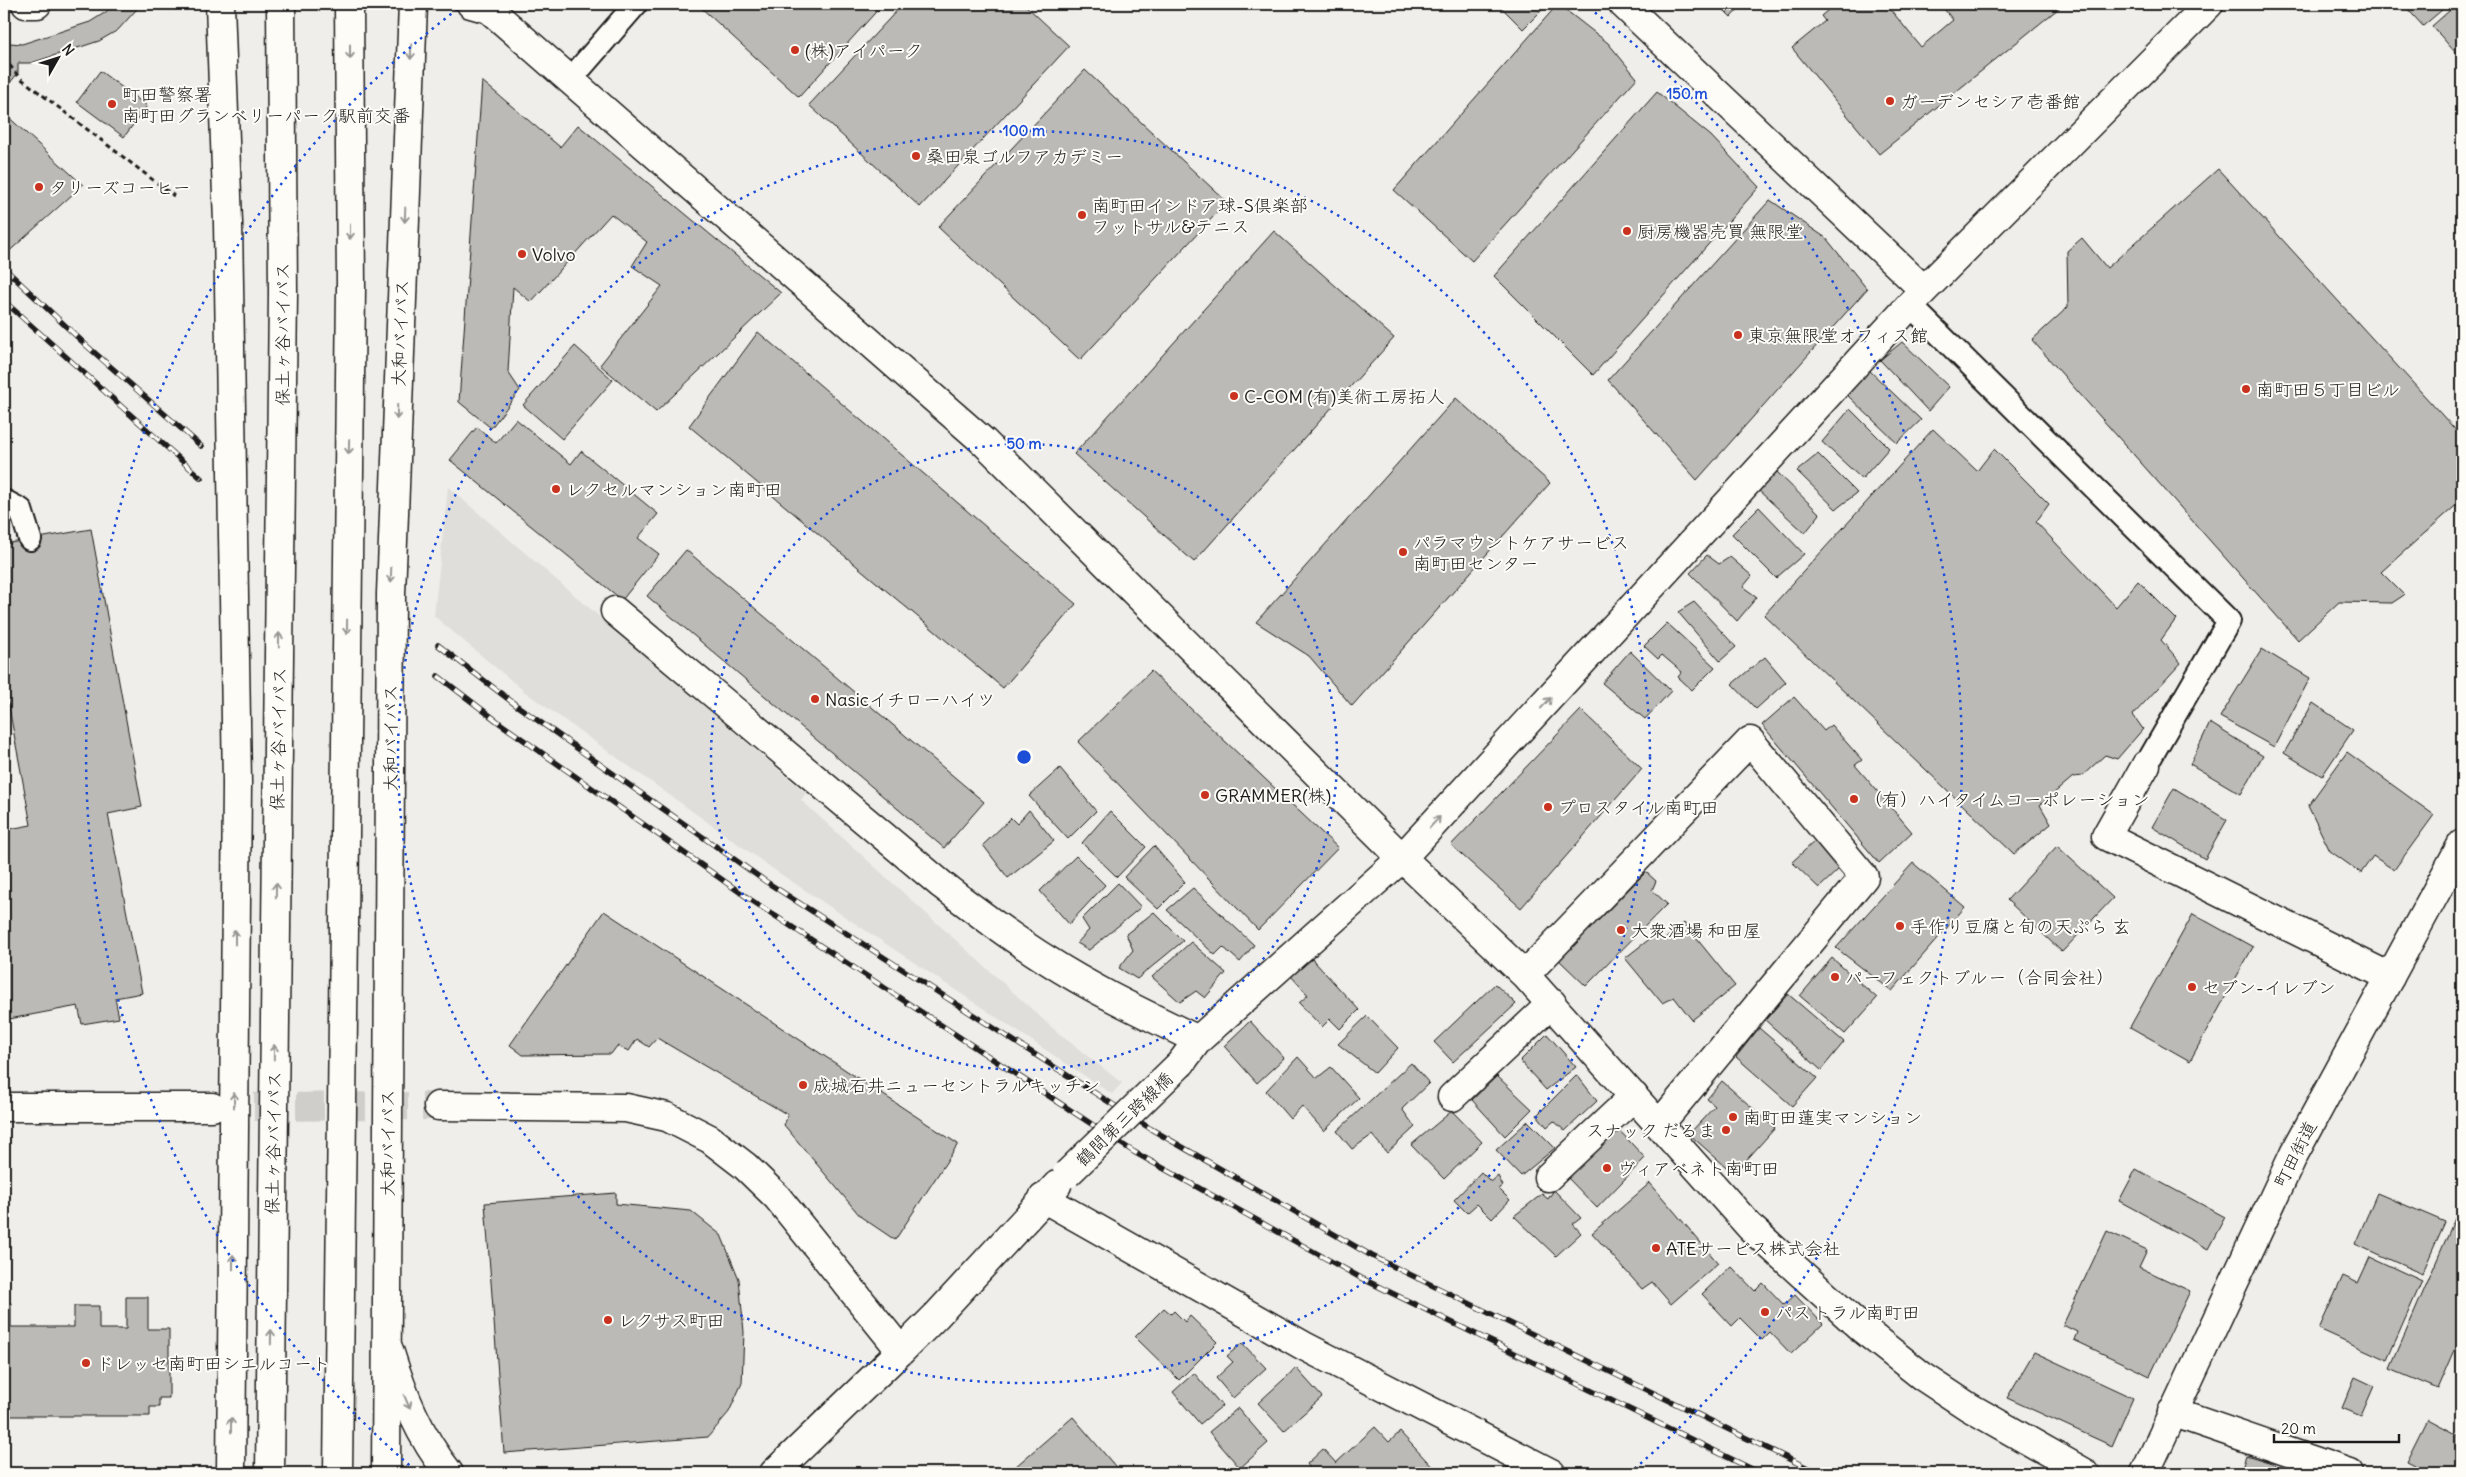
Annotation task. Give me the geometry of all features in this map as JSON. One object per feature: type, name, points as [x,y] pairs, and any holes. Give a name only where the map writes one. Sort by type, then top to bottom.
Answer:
[{"type":"main road","points":[[26,4],[37,4]]},
{"type":"main road","points":[[220,4],[228,223],[237,783],[231,1473]]},
{"type":"main road","name":"保土ヶ谷バイパス","points":[[270,1473],[283,293],[281,4]]},
{"type":"main road","points":[[338,1473],[351,288],[349,4]]},
{"type":"main road","name":"大和バイパス","points":[[386,1473],[391,594],[413,4]]},
{"type":"main road","points":[[470,4],[489,10],[984,442],[1402,858],[1525,975],[1751,1228],[1860,1327],[1922,1376],[1969,1406],[2085,1473]]},
{"type":"main road","points":[[1623,4],[1917,298]]},
{"type":"main road","name":"鶴間第三跨線橋","points":[[774,1473],[938,1315],[1067,1174],[1181,1063],[1198,1040],[1402,858],[1917,298],[2209,4]]},
{"type":"main road","points":[[615,611],[942,885],[989,921],[1056,965],[1122,1003],[1198,1040]]},
{"type":"main road","points":[[1525,975],[1750,741],[1864,877],[1659,1125]]},
{"type":"main road","points":[[2146,766],[2106,836],[2390,977]]},
{"type":"main road","name":"町田街道","points":[[2145,1473],[2294,1154],[2462,844]]},
{"type":"main road","points":[[1452,1097],[1552,1003]]},
{"type":"main road","points":[[1548,1177],[1634,1096]]},
{"type":"main road","points":[[438,1106],[626,1108],[667,1118],[710,1139],[745,1166],[777,1198],[901,1351]]},
{"type":"main road","points":[[4,1107],[212,1107]]},
{"type":"main road","points":[[1044,1198],[1304,1346],[1551,1473]]},
{"type":"main road","points":[[386,1339],[401,1387],[418,1427],[449,1473]]},
{"type":"main road","points":[[2172,1412],[2349,1473]]},
{"type":"lane","points":[[570,80],[636,4]]},
{"type":"lane","points":[[1917,298],[2229,621],[2146,766]]},
{"type":"lane","points":[[4,501],[21,510],[30,539]]},
{"type":"path","points":[[4,58],[19,77],[174,196]]},
{"type":"shaded area","points":[[448,487],[806,793],[801,800],[1057,1032],[1122,1083],[1112,1094],[773,869],[525,692],[434,616]]},
{"type":"building","points":[[113,4],[139,4],[118,30],[99,41],[31,63],[18,63],[18,73],[4,90],[4,39],[10,43],[22,44],[90,22],[106,12]]},
{"type":"building","name":"(株)アイパーク","points":[[697,4],[883,4],[799,97]]},
{"type":"building","name":"桑田泉ゴルフアカデミー","points":[[903,4],[1024,4],[1069,46],[920,207],[809,105]]},
{"type":"building","points":[[1498,4],[1548,4],[1523,29]]},
{"type":"building","points":[[1558,4],[1608,43],[1637,78],[1472,261],[1394,190]]},
{"type":"building","points":[[1718,4],[1743,4],[1731,17]]},
{"type":"building","name":"ガーデンセシア壱番館","points":[[1835,4],[1886,4],[1921,47],[1953,20],[1940,4],[2064,4],[1879,154],[1792,48],[1825,21],[1821,16]]},
{"type":"building","points":[[2403,4],[2449,4],[2423,26]]},
{"type":"building","points":[[2457,4],[2462,4],[2462,60],[2432,26]]},
{"type":"building","name":"南町田インドア球-S倶楽部 フットサル&テニス","points":[[1085,70],[1227,202],[1080,360],[938,227]]},
{"type":"building","name":"町田警察署 南町田グランベリーパーク駅前交番","points":[[100,71],[147,106],[124,137],[77,102]]},
{"type":"building","name":"Volvo","points":[[482,81],[560,147],[578,125],[781,293],[656,412],[600,365],[662,286],[632,266],[647,242],[611,214],[531,302],[513,287],[508,372],[520,390],[491,428],[459,402]]},
{"type":"building","name":"厨房機器売買 無限堂","points":[[1657,92],[1711,136],[1759,187],[1593,375],[1494,276]]},
{"type":"building","points":[[4,113],[83,185],[4,256]]},
{"type":"building","name":"南町田５丁目ビル","points":[[2218,169],[2462,437],[2462,500],[2381,572],[2404,595],[2392,603],[2339,602],[2298,640],[2032,340],[2068,307],[2067,251],[2082,238],[2107,268]]},
{"type":"building","name":"東京無限堂オフィス館","points":[[1770,200],[1826,238],[1867,289],[1697,480],[1608,380]]},
{"type":"building","name":"C-COM (有)美術工房拓人","points":[[1274,231],[1394,338],[1194,562],[1074,454]]},
{"type":"building","points":[[758,332],[1076,604],[1003,688],[689,426]]},
{"type":"building","points":[[1902,342],[1949,387],[1928,411],[1880,360]]},
{"type":"building","points":[[575,346],[613,380],[562,439],[523,405]]},
{"type":"building","points":[[1869,370],[1921,420],[1897,443],[1846,394]]},
{"type":"building","name":"パラマウントケアサービス 南町田センター","points":[[1456,398],[1550,483],[1352,706],[1309,656],[1256,622]]},
{"type":"building","points":[[1850,409],[1889,448],[1862,479],[1822,442]]},
{"type":"building","name":"レクセルマンション南町田","points":[[516,419],[571,464],[581,451],[658,514],[638,538],[659,554],[622,600],[450,460],[477,427],[496,443]]},
{"type":"building","points":[[1933,429],[1977,471],[1994,449],[2049,504],[2036,522],[2116,607],[2138,581],[2176,619],[2161,640],[2181,663],[2133,715],[2143,729],[2117,759],[2105,755],[2082,776],[2073,777],[2040,805],[2051,824],[2014,854],[1764,615]]},
{"type":"building","points":[[1818,454],[1857,493],[1836,509],[1797,471]]},
{"type":"building","points":[[1776,471],[1820,514],[1805,533],[1758,490]]},
{"type":"building","points":[[1759,507],[1804,554],[1776,578],[1732,534]]},
{"type":"building","points":[[91,529],[142,807],[108,814],[142,993],[115,998],[119,1018],[82,1024],[78,1006],[4,1020],[4,830],[31,825],[4,681],[4,544]]},
{"type":"building","name":"Nasicイチローハイツ","points":[[686,550],[984,802],[944,848],[647,596]]},
{"type":"building","points":[[1707,555],[1719,564],[1730,557],[1752,576],[1743,587],[1757,597],[1737,621],[1690,573]]},
{"type":"building","points":[[1694,602],[1736,647],[1720,661],[1678,612]]},
{"type":"building","points":[[1667,623],[1715,667],[1692,690],[1678,677],[1682,672],[1662,655],[1658,659],[1644,646]]},
{"type":"building","points":[[2262,649],[2310,678],[2274,747],[2220,717]]},
{"type":"building","points":[[1630,651],[1671,691],[1645,719],[1602,683]]},
{"type":"building","points":[[1765,657],[1786,682],[1756,709],[1732,684]]},
{"type":"building","name":"GRAMMER(株)","points":[[1151,671],[1338,848],[1258,930],[1078,742]]},
{"type":"building","name":"（有）ハイタイムコーポレーション","points":[[1794,697],[1824,731],[1831,725],[1862,760],[1855,765],[1912,832],[1879,863],[1762,725]]},
{"type":"building","points":[[2313,703],[2353,730],[2322,776],[2284,753]]},
{"type":"building","name":"プロスタイル南町田","points":[[1581,710],[1642,769],[1521,908],[1451,845]]},
{"type":"building","points":[[2210,723],[2263,756],[2241,794],[2190,764]]},
{"type":"building","points":[[2347,752],[2434,815],[2394,870],[2373,856],[2361,873],[2330,851],[2308,806]]},
{"type":"building","points":[[1060,768],[1096,811],[1068,839],[1029,796]]},
{"type":"building","points":[[2174,788],[2227,820],[2205,859],[2152,827]]},
{"type":"building","points":[[1029,810],[1054,841],[1008,878],[983,845],[1011,818],[1017,824]]},
{"type":"building","points":[[1110,811],[1146,847],[1117,877],[1082,843]]},
{"type":"building","points":[[1816,840],[1839,869],[1819,888],[1792,862]]},
{"type":"building","points":[[1154,846],[1185,882],[1158,909],[1124,877]]},
{"type":"building","points":[[2057,846],[2113,898],[2062,952],[2007,900]]},
{"type":"building","points":[[1076,856],[1105,885],[1069,924],[1040,891]]},
{"type":"building","points":[[1913,863],[1965,907],[1892,991],[1836,948]]},
{"type":"building","points":[[1646,872],[1656,881],[1652,890],[1667,904],[1586,986],[1559,960]]},
{"type":"building","points":[[1118,883],[1141,907],[1089,950],[1077,943],[1089,930],[1082,919]]},
{"type":"building","points":[[1193,888],[1254,945],[1240,962],[1223,947],[1215,955],[1167,910]]},
{"type":"building","name":"成城石井ニューセントラルキッチン","points":[[604,911],[958,1144],[895,1240],[861,1217],[784,1125],[788,1115],[657,1038],[649,1047],[637,1039],[629,1051],[617,1046],[611,1054],[523,1055],[510,1045]]},
{"type":"building","points":[[1154,912],[1183,941],[1137,979],[1119,968],[1133,950],[1126,934]]},
{"type":"building","name":"セブン-イレブン","points":[[2193,914],[2253,947],[2190,1061],[2130,1027]]},
{"type":"building","points":[[1684,923],[1735,986],[1692,1020],[1674,997],[1662,1003],[1625,958],[1656,934],[1664,940]]},
{"type":"building","points":[[1191,942],[1226,973],[1205,998],[1196,991],[1180,1002],[1152,977]]},
{"type":"building","name":"パーフェクトブルー（合同会社）","points":[[1832,958],[1877,998],[1845,1034],[1800,996]]},
{"type":"building","points":[[1312,959],[1359,1010],[1340,1029],[1330,1019],[1322,1027],[1299,1003],[1308,995],[1291,976]]},
{"type":"building","points":[[1495,984],[1516,1004],[1453,1062],[1434,1042]]},
{"type":"building","points":[[1788,994],[1844,1042],[1821,1070],[1765,1020]]},
{"type":"building","points":[[1367,1016],[1398,1048],[1375,1073],[1338,1044]]},
{"type":"building","points":[[1250,1021],[1284,1058],[1257,1083],[1224,1046]]},
{"type":"building","points":[[1759,1028],[1817,1078],[1792,1106],[1736,1057]]},
{"type":"building","points":[[1547,1034],[1576,1067],[1546,1090],[1520,1061]]},
{"type":"building","points":[[1298,1057],[1317,1078],[1331,1067],[1359,1098],[1324,1131],[1302,1106],[1290,1119],[1266,1091]]},
{"type":"building","points":[[1411,1063],[1429,1083],[1402,1109],[1415,1127],[1387,1153],[1372,1135],[1352,1149],[1337,1131]]},
{"type":"building","points":[[1577,1075],[1597,1101],[1565,1131],[1554,1121],[1547,1127],[1537,1115]]},
{"type":"building","points":[[1497,1076],[1532,1109],[1505,1136],[1472,1100]]},
{"type":"building","name":"南町田蓮実マンション","points":[[1722,1081],[1775,1128],[1734,1174],[1689,1134],[1715,1106],[1707,1099]]},
{"type":"building","points":[[1452,1111],[1482,1142],[1444,1179],[1411,1145]]},
{"type":"building","points":[[1528,1121],[1555,1148],[1521,1176],[1496,1150]]},
{"type":"building","name":"ヴィアベネト南町田","points":[[1618,1129],[1645,1158],[1597,1208],[1567,1177]]},
{"type":"building","points":[[2136,1169],[2225,1217],[2208,1249],[2119,1201]]},
{"type":"building","points":[[1481,1172],[1491,1182],[1498,1176],[1503,1186],[1499,1189],[1510,1200],[1492,1219],[1477,1204],[1467,1213],[1454,1200]]},
{"type":"building","name":"ATEサービス株式会社","points":[[1650,1183],[1718,1263],[1671,1304],[1652,1282],[1642,1289],[1592,1233]]},
{"type":"building","points":[[1554,1190],[1581,1218],[1573,1224],[1581,1233],[1556,1256],[1514,1216],[1542,1194],[1548,1199]]},
{"type":"building","points":[[616,1193],[616,1204],[691,1211],[721,1235],[739,1279],[744,1332],[742,1383],[729,1412],[708,1437],[504,1453],[485,1203]]},
{"type":"building","points":[[2377,1193],[2445,1222],[2422,1274],[2355,1244]]},
{"type":"building","points":[[2462,1202],[2462,1334],[2438,1389],[2390,1369]]},
{"type":"building","points":[[2107,1231],[2147,1250],[2139,1267],[2190,1291],[2150,1376],[2074,1340],[2077,1332],[2063,1325]]},
{"type":"building","points":[[2370,1257],[2422,1281],[2387,1360],[2319,1329],[2343,1276],[2358,1283]]},
{"type":"building","name":"パストラル南町田","points":[[1731,1266],[1755,1291],[1763,1283],[1784,1305],[1795,1295],[1823,1324],[1791,1354],[1770,1332],[1762,1340],[1740,1318],[1732,1326],[1702,1294]]},
{"type":"building","name":"ドレッセ南町田シエルコート","points":[[126,1297],[148,1297],[148,1329],[169,1329],[169,1398],[159,1398],[159,1407],[150,1407],[150,1416],[4,1416],[4,1303],[11,1303],[11,1327],[74,1327],[74,1306],[99,1306],[99,1329],[126,1329]]},
{"type":"building","points":[[1164,1308],[1171,1314],[1174,1311],[1185,1322],[1190,1316],[1217,1342],[1179,1380],[1135,1337]]},
{"type":"building","points":[[1242,1343],[1266,1368],[1233,1398],[1216,1378],[1233,1362],[1227,1356]]},
{"type":"building","points":[[2034,1352],[2133,1398],[2112,1446],[2007,1398]]},
{"type":"building","points":[[1296,1368],[1322,1397],[1284,1431],[1258,1403]]},
{"type":"building","points":[[1194,1373],[1222,1406],[1200,1424],[1173,1392]]},
{"type":"building","points":[[2355,1377],[2374,1386],[2361,1416],[2342,1408]]},
{"type":"building","points":[[1238,1408],[1268,1443],[1240,1468],[1209,1432]]},
{"type":"building","points":[[1073,1417],[1121,1473],[1008,1473]]},
{"type":"building","points":[[2428,1419],[2462,1437],[2462,1473],[2431,1473],[2407,1461]]},
{"type":"building","points":[[1375,1427],[1389,1442],[1400,1432],[1438,1473],[1309,1473],[1312,1471],[1307,1464],[1323,1449],[1336,1463]]},
{"type":"building","points":[[2246,1455],[2275,1464],[2272,1473],[2240,1473]]},
{"type":"tunnel","points":[[212,1107],[438,1106]]},
{"type":"railway","points":[[4,268],[87,346],[201,446]]},
{"type":"railway","points":[[4,301],[201,478]]},
{"type":"railway","points":[[438,645],[516,705],[765,881],[1151,1129],[1372,1256],[1818,1473]]},
{"type":"railway","points":[[438,676],[501,724],[751,900],[1134,1152],[1361,1278],[1760,1473]]},
{"type":"place","name":"(株)アイパーク","points":[[795,50]]},
{"type":"place","name":"ガーデンセシア壱番館","points":[[1890,101]]},
{"type":"place","name":"町田警察署 南町田グランベリーパーク駅前交番","points":[[112,104]]},
{"type":"place","name":"桑田泉ゴルフアカデミー","points":[[916,156]]},
{"type":"place","name":"タリーズコーヒー","points":[[39,187]]},
{"type":"place","name":"南町田インドア球-S倶楽部 フットサル&テニス","points":[[1082,215]]},
{"type":"place","name":"厨房機器売買 無限堂","points":[[1627,231]]},
{"type":"place","name":"Volvo","points":[[522,254]]},
{"type":"place","name":"東京無限堂オフィス館","points":[[1738,335]]},
{"type":"place","name":"南町田５丁目ビル","points":[[2246,389]]},
{"type":"place","name":"C-COM (有)美術工房拓人","points":[[1234,396]]},
{"type":"place","name":"レクセルマンション南町田","points":[[556,489]]},
{"type":"place","name":"パラマウントケアサービス 南町田センター","points":[[1403,552]]},
{"type":"place","name":"Nasicイチローハイツ","points":[[815,699]]},
{"type":"place","name":"GRAMMER(株)","points":[[1205,795]]},
{"type":"place","name":"（有）ハイタイムコーポレーション","points":[[1854,799]]},
{"type":"place","name":"プロスタイル南町田","points":[[1548,807]]},
{"type":"place","name":"手作り豆腐と旬の天ぷら 玄","points":[[1900,926]]},
{"type":"place","name":"大衆酒場 和田屋","points":[[1621,930]]},
{"type":"place","name":"パーフェクトブルー（合同会社）","points":[[1835,977]]},
{"type":"place","name":"セブン-イレブン","points":[[2192,987]]},
{"type":"place","name":"成城石井ニューセントラルキッチン","points":[[803,1085]]},
{"type":"place","name":"南町田蓮実マンション","points":[[1733,1117]]},
{"type":"place","name":"スナック だるま","points":[[1726,1130]]},
{"type":"place","name":"ヴィアベネト南町田","points":[[1607,1168]]},
{"type":"place","name":"ATEサービス株式会社","points":[[1656,1248]]},
{"type":"place","name":"パストラル南町田","points":[[1765,1312]]},
{"type":"place","name":"レクサス町田","points":[[608,1320]]},
{"type":"place","name":"ドレッセ南町田シエルコート","points":[[86,1363]]}]
